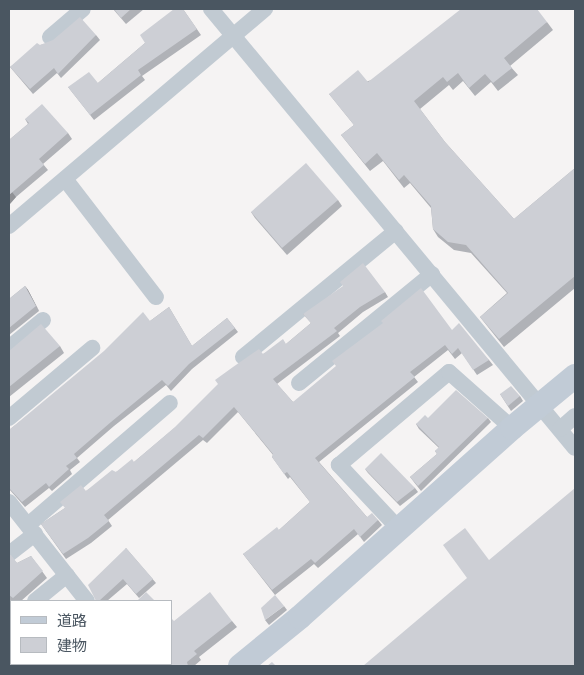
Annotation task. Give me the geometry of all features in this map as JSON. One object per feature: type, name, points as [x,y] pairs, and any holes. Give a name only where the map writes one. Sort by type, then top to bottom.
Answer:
[{"type":"street","points":[[50,37],[83,9]]},
{"type":"street","points":[[210,9],[575,448]]},
{"type":"street","points":[[9,226],[265,9]]},
{"type":"street","points":[[65,178],[156,296]]},
{"type":"street","points":[[243,357],[396,231]]},
{"type":"street","points":[[299,383],[432,274]]},
{"type":"street","points":[[9,348],[43,320]]},
{"type":"street","points":[[9,418],[92,348]]},
{"type":"street","points":[[399,529],[339,465],[449,372],[512,428]]},
{"type":"street","points":[[240,666],[300,618],[512,428],[575,376]]},
{"type":"street","points":[[9,554],[31,530],[170,403]]},
{"type":"street","points":[[560,429],[575,416]]},
{"type":"street","points":[[9,502],[86,600]]},
{"type":"street","points":[[36,600],[66,575]]},
{"type":"building","points":[[114,9],[131,9],[121,18]]},
{"type":"building","points":[[174,9],[183,9],[197,29],[138,70],[141,75],[90,115],[68,87],[89,72],[98,83],[145,43],[140,35]]},
{"type":"building","points":[[461,9],[537,9],[547,22],[504,58],[512,68],[493,83],[485,74],[469,88],[458,73],[447,82],[443,77],[414,101],[445,142],[514,219],[575,168],[575,276],[499,339],[480,317],[508,293],[466,245],[448,242],[433,229],[431,206],[404,175],[399,180],[377,153],[365,164],[341,135],[354,125],[329,94],[358,70],[368,82]]},
{"type":"building","points":[[80,17],[96,35],[58,74],[54,68],[30,89],[10,67],[37,43],[40,45],[53,40]]},
{"type":"building","points":[[42,104],[68,133],[39,159],[44,165],[9,195],[9,140],[29,123],[25,119]]},
{"type":"building","points":[[306,163],[338,200],[282,248],[251,212]]},
{"type":"building","points":[[363,263],[385,292],[360,307],[334,328],[337,331],[273,379],[293,402],[336,366],[332,361],[383,323],[381,321],[421,288],[452,330],[459,323],[489,360],[473,370],[458,348],[452,354],[445,345],[410,372],[415,377],[315,458],[367,517],[372,513],[378,520],[360,537],[354,529],[315,563],[311,559],[272,590],[243,554],[277,527],[279,530],[310,502],[287,472],[284,474],[272,457],[273,454],[234,407],[203,438],[199,435],[104,515],[109,521],[88,538],[63,554],[41,524],[65,508],[60,502],[81,485],[86,491],[112,470],[116,472],[132,459],[134,462],[175,427],[218,384],[215,380],[233,367],[259,349],[263,354],[283,339],[286,344],[311,323],[303,314],[343,286],[340,282]]},
{"type":"building","points":[[25,286],[36,306],[9,328],[9,299]]},
{"type":"building","points":[[169,307],[192,346],[227,318],[235,328],[189,364],[168,386],[162,380],[74,454],[77,458],[66,466],[69,469],[49,487],[46,483],[22,502],[9,488],[9,430],[104,351],[143,312],[150,321]]},
{"type":"building","points":[[41,324],[60,346],[9,387],[9,351]]},
{"type":"building","points":[[511,386],[520,396],[508,406],[500,394]]},
{"type":"building","points":[[456,390],[488,418],[418,486],[410,477],[437,454],[435,451],[439,447],[416,424],[425,415],[428,418]]},
{"type":"building","points":[[381,453],[415,488],[397,502],[365,469]]},
{"type":"building","points":[[575,488],[575,666],[363,666],[467,578],[443,545],[465,528],[489,560]]},
{"type":"building","points":[[126,548],[153,579],[136,594],[123,579],[100,600],[96,600],[88,585]]},
{"type":"building","points":[[9,555],[17,563],[31,556],[43,571],[13,598],[9,595]]},
{"type":"building","points":[[146,592],[154,600],[138,600]]},
{"type":"building","points":[[210,592],[232,621],[194,651],[197,654],[187,662],[188,666],[156,666],[172,665],[172,619],[174,621]]},
{"type":"building","points":[[275,595],[284,606],[265,620],[261,608]]},
{"type":"building","points":[[9,638],[10,665],[66,665],[9,666]]},
{"type":"building","points":[[272,662],[276,666],[267,666]]}]
